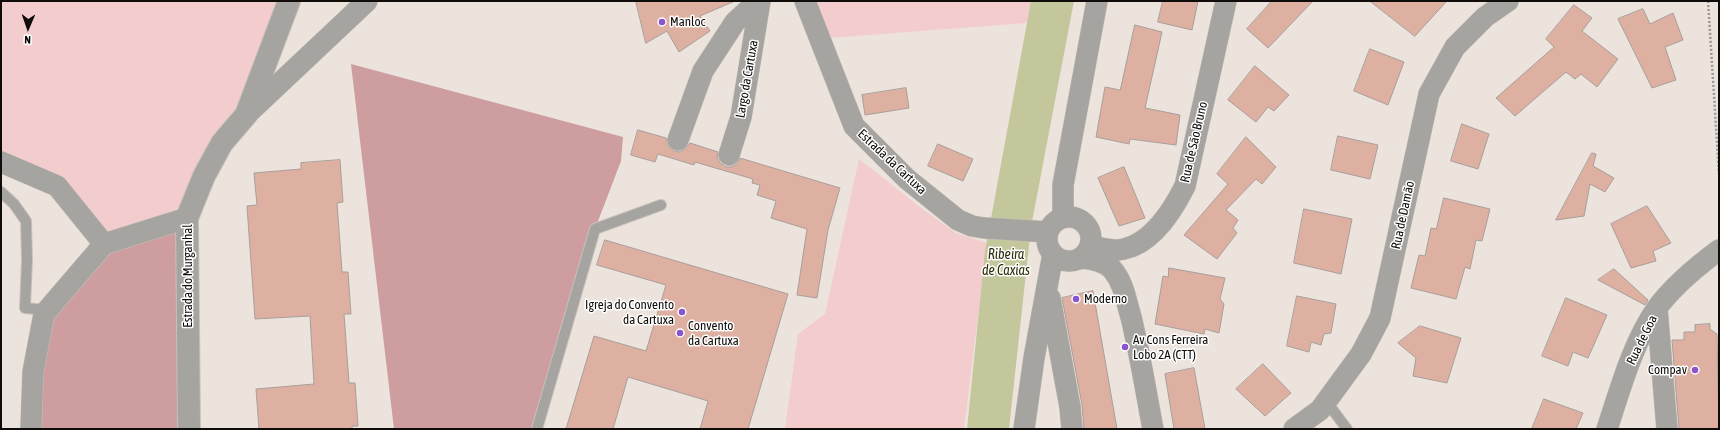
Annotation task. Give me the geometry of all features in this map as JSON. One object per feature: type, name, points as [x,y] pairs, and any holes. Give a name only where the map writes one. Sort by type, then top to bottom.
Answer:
[{"type":"street","name":"Estrada do Murganhal","points":[[189,429],[187,218],[204,176],[222,143],[246,114],[289,1]]},
{"type":"street","points":[[246,114],[367,1]]},
{"type":"street","name":"Largo da Cartuxa","points":[[678,140],[703,71],[735,22],[759,1]]},
{"type":"street","name":"Largo da Cartuxa","points":[[729,155],[741,117],[759,1]]},
{"type":"street","name":"Estrada da Cartuxa","points":[[805,1],[854,126],[907,179],[958,220],[972,226],[1042,232]]},
{"type":"street","points":[[1063,217],[1065,177],[1097,1]]},
{"type":"street","name":"Rua de São Bruno","points":[[1086,252],[1125,249],[1136,244],[1155,231],[1168,217],[1178,201],[1185,186],[1226,1]]},
{"type":"street","name":"Rua de Damão","points":[[1294,429],[1320,410],[1361,354],[1380,318],[1429,94],[1455,47],[1485,17],[1508,1]]},
{"type":"street","points":[[1,162],[57,186],[104,244]]},
{"type":"street","points":[[1063,217],[1077,218],[1087,225],[1091,231],[1086,252],[1074,260],[1066,261],[1053,254],[1042,232],[1063,217]]},
{"type":"street","points":[[31,429],[32,372],[44,314],[104,244],[187,218]]},
{"type":"street","name":"Rua de Goa","points":[[1607,429],[1626,373],[1646,327],[1657,308],[1679,283],[1719,250]]},
{"type":"street","points":[[1086,252],[1092,259],[1103,262],[1112,269],[1122,284],[1138,345],[1153,429]]},
{"type":"street","points":[[1024,429],[1034,358],[1053,254]]},
{"type":"street","points":[[1048,276],[1051,312],[1070,407],[1072,429]]},
{"type":"street","points":[[1657,308],[1667,429]]},
{"type":"street","points":[[1034,358],[1040,350],[1048,348],[1054,351],[1061,360]]},
{"type":"lane","points":[[1,192],[14,204],[26,221],[27,260],[25,308],[47,310]]},
{"type":"lane","points":[[537,429],[595,229],[661,205]]},
{"type":"lane","points":[[1326,401],[1347,429]]},
{"type":"path","points":[[1708,1],[1719,174]]},
{"type":"shaded area","points":[[1,1],[290,1],[187,218],[104,244],[57,186],[1,162]]},
{"type":"shaded area","points":[[815,1],[1031,1],[1027,23],[829,38]]},
{"type":"shaded area","points":[[351,64],[623,137],[621,161],[595,229],[535,429],[394,429]]},
{"type":"shaded area","points":[[859,159],[925,211],[956,233],[987,243],[964,429],[785,429],[798,334],[825,314]]},
{"type":"shaded area","points":[[187,218],[186,429],[31,429],[44,314],[104,244]]},
{"type":"water","name":"Ribeira de Caxias","points":[[1031,1],[1074,1],[1031,227],[1009,429],[967,429],[985,251]]},
{"type":"building","name":"Manloc","points":[[636,1],[735,1],[700,16],[710,31],[679,52],[667,31],[646,43]]},
{"type":"building","points":[[1163,1],[1198,1],[1192,30],[1158,22]]},
{"type":"building","points":[[1272,1],[1313,1],[1268,48],[1247,29]]},
{"type":"building","points":[[1370,1],[1447,1],[1415,36]]},
{"type":"building","points":[[1574,5],[1592,18],[1582,31],[1618,59],[1597,87],[1581,74],[1575,79],[1566,72],[1515,116],[1496,98],[1554,47],[1546,39]]},
{"type":"building","points":[[1643,9],[1650,24],[1673,13],[1683,40],[1665,47],[1676,80],[1652,88],[1618,19]]},
{"type":"building","points":[[1135,25],[1162,32],[1145,108],[1180,115],[1176,145],[1130,139],[1129,144],[1096,137],[1105,87],[1120,90]]},
{"type":"building","points":[[1370,49],[1404,62],[1388,105],[1354,91]]},
{"type":"building","points":[[1255,66],[1289,95],[1274,111],[1268,107],[1256,122],[1228,100]]},
{"type":"building","points":[[906,88],[909,108],[865,115],[862,95]]},
{"type":"building","points":[[1462,124],[1489,134],[1478,169],[1451,161]]},
{"type":"building","points":[[638,130],[666,138],[669,147],[674,151],[680,152],[690,143],[718,152],[717,157],[720,163],[726,167],[731,167],[737,164],[740,158],[840,188],[828,230],[817,298],[797,295],[807,229],[771,218],[776,201],[757,195],[760,185],[752,183],[753,179],[695,162],[694,165],[658,154],[655,162],[631,155]]},
{"type":"building","points":[[1338,136],[1378,145],[1370,179],[1331,170]]},
{"type":"building","points":[[1246,137],[1276,167],[1262,184],[1256,179],[1226,210],[1238,220],[1233,228],[1237,233],[1217,259],[1184,235],[1228,184],[1217,174]]},
{"type":"building","points":[[938,144],[973,159],[963,181],[928,166]]},
{"type":"building","points":[[1592,153],[1596,154],[1593,166],[1614,178],[1605,192],[1590,184],[1584,216],[1556,220]]},
{"type":"building","points":[[340,160],[343,202],[337,203],[342,272],[348,272],[351,314],[344,314],[349,383],[355,383],[358,426],[352,426],[352,429],[259,429],[256,389],[314,384],[310,316],[255,319],[247,206],[257,205],[254,173],[301,169],[301,163]]},
{"type":"building","points":[[1124,167],[1145,218],[1119,226],[1098,178]]},
{"type":"building","points":[[1444,198],[1490,209],[1482,241],[1476,240],[1470,269],[1465,267],[1456,299],[1411,288],[1419,255],[1425,256],[1431,228],[1436,229]]},
{"type":"building","points":[[1647,206],[1671,243],[1653,251],[1656,261],[1631,268],[1611,224]]},
{"type":"building","points":[[1304,209],[1352,219],[1341,274],[1294,263]]},
{"type":"building","name":"Convento da Cartuxa","points":[[605,240],[788,294],[748,429],[700,429],[708,401],[628,377],[613,429],[566,429],[594,336],[646,351],[666,285],[597,265]]},
{"type":"building","points":[[1169,268],[1225,278],[1220,299],[1224,304],[1219,333],[1205,329],[1204,334],[1155,324],[1163,276],[1168,277]]},
{"type":"building","points":[[1614,269],[1648,300],[1645,305],[1598,280]]},
{"type":"building","points":[[1093,291],[1117,429],[1084,429],[1082,405],[1062,298]]},
{"type":"building","points":[[1297,296],[1336,304],[1331,333],[1324,334],[1321,345],[1311,342],[1309,352],[1287,346]]},
{"type":"building","points":[[1566,298],[1607,315],[1588,358],[1573,352],[1568,366],[1542,356]]},
{"type":"building","name":"Compav","points":[[1710,324],[1710,329],[1717,334],[1719,429],[1679,429],[1672,340],[1684,340],[1684,332],[1695,332],[1695,325]]},
{"type":"building","points":[[1420,326],[1461,338],[1447,383],[1413,376],[1416,358],[1398,343]]},
{"type":"building","points":[[1263,364],[1291,393],[1265,416],[1236,389]]},
{"type":"building","points":[[1194,368],[1205,429],[1174,429],[1165,374]]},
{"type":"building","points":[[1544,399],[1583,413],[1576,429],[1532,429]]},
{"type":"place","name":"Manloc","points":[[662,22]]},
{"type":"place","name":"Moderno","points":[[1076,299]]},
{"type":"place","name":"Igreja do Convento da Cartuxa","points":[[682,312]]},
{"type":"place","name":"Convento da Cartuxa","points":[[680,333]]},
{"type":"place","name":"Av Cons Ferreira Lobo 2A (CTT)","points":[[1125,347]]},
{"type":"place","name":"Compav","points":[[1695,370]]}]
